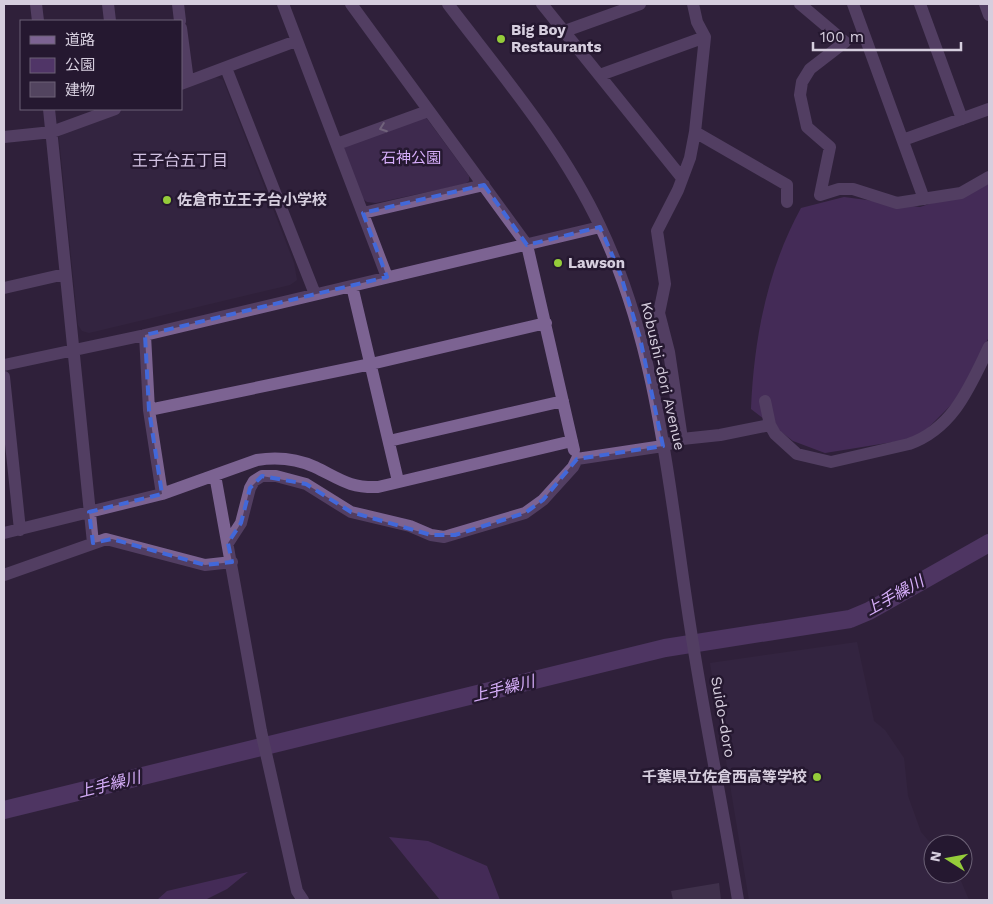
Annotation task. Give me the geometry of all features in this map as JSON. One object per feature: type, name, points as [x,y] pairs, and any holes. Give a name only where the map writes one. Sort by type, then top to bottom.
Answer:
[{"type":"street","points":[[36,4],[38,20]]},
{"type":"street","points":[[108,4],[110,20]]},
{"type":"street","points":[[178,4],[180,20]]},
{"type":"street","points":[[283,4],[387,277]]},
{"type":"street","points":[[228,543],[241,523],[250,488],[254,481],[262,476],[276,476],[306,484],[316,492],[351,512],[410,526],[431,536],[444,537],[525,513],[544,500],[573,468],[577,459],[527,245],[351,4]]},
{"type":"street","name":"Kobushi-dori Avenue","points":[[449,4],[559,152],[580,186],[620,273],[640,338],[663,446],[690,627]]},
{"type":"street","points":[[542,4],[682,178]]},
{"type":"street","points":[[565,31],[640,4]]},
{"type":"street","points":[[682,439],[669,352],[659,313],[664,284],[657,231],[682,178],[695,132],[705,37],[697,22],[693,4]]},
{"type":"street","points":[[800,4],[845,42],[810,69],[801,88],[802,114],[807,127],[830,147],[820,195],[839,189],[853,189],[897,203],[961,193],[989,177]]},
{"type":"street","points":[[853,4],[924,199]]},
{"type":"street","points":[[920,4],[962,119]]},
{"type":"street","points":[[985,4],[989,15]]},
{"type":"street","points":[[600,75],[705,37]]},
{"type":"street","points":[[182,42],[185,83],[296,41]]},
{"type":"street","points":[[226,68],[315,294]]},
{"type":"street","points":[[49,110],[93,543]]},
{"type":"street","points":[[4,137],[52,132],[112,110]]},
{"type":"street","points":[[903,140],[989,110]]},
{"type":"street","points":[[337,144],[428,111]]},
{"type":"street","points":[[695,132],[787,185],[787,202]]},
{"type":"street","points":[[362,213],[484,185]]},
{"type":"street","points":[[4,365],[145,335],[600,227]]},
{"type":"street","points":[[4,288],[65,274]]},
{"type":"street","points":[[352,286],[398,481]]},
{"type":"street","points":[[149,410],[371,364],[546,323]]},
{"type":"street","points":[[145,335],[149,410],[162,494]]},
{"type":"street","points":[[765,401],[770,424],[775,434],[797,454],[831,462],[916,442],[936,430],[960,406],[989,346]]},
{"type":"street","points":[[4,377],[8,452],[20,530]]},
{"type":"street","points":[[389,441],[563,401]]},
{"type":"street","points":[[577,459],[663,446],[682,439],[720,435],[770,424]]},
{"type":"street","points":[[4,533],[162,494],[269,458],[294,461],[314,467],[351,486],[378,487],[572,441]]},
{"type":"street","points":[[214,475],[232,562],[261,731],[297,891],[304,900]]},
{"type":"street","points":[[4,575],[93,543],[112,539],[205,565],[232,562]]},
{"type":"street","name":"Suido-doro","points":[[690,627],[738,900]]},
{"type":"highlighted area","points":[[484,185],[527,245],[600,227],[620,273],[640,338],[663,446],[577,459],[543,500],[525,513],[455,535],[431,535],[351,512],[306,484],[262,476],[250,488],[241,523],[228,543],[232,562],[205,565],[112,539],[93,543],[89,512],[162,494],[149,410],[145,335],[387,277],[363,213]]},
{"type":"shaded area","name":"佐倉市立王子台小学校","points":[[215,77],[223,80],[294,263],[297,280],[290,285],[89,333],[82,331],[78,325],[59,137],[69,128],[120,110],[182,110],[182,88]]},
{"type":"shaded area","points":[[989,184],[989,337],[957,399],[918,438],[825,453],[793,441],[751,409],[755,357],[764,306],[779,256],[801,208],[844,197],[920,207]]},
{"type":"shaded area","name":"千葉県立佐倉西高等学校","points":[[857,642],[874,721],[885,730],[904,758],[908,796],[923,834],[923,884],[962,884],[969,900],[749,900],[710,663]]},
{"type":"shaded area","points":[[389,837],[428,841],[487,866],[500,900],[440,900]]},
{"type":"shaded area","points":[[248,872],[227,889],[205,900],[157,900],[167,891]]},
{"type":"green space","name":"石神公園","points":[[425,116],[469,176],[469,181],[465,184],[376,203],[367,202],[362,198],[343,150],[346,145]]},
{"type":"building","points":[[719,883],[721,900],[673,900],[671,891]]},
{"type":"waterway","name":"上手繰川","points":[[4,810],[665,648],[850,619],[869,611],[989,543]]},
{"type":"place","name":"Big Boy Restaurants","points":[[501,39]]},
{"type":"place","name":"佐倉市立王子台小学校","points":[[167,200]]},
{"type":"place","name":"Lawson","points":[[558,263]]},
{"type":"place","name":"千葉県立佐倉西高等学校","points":[[817,777]]},
{"type":"district","name":"王子台五丁目","points":[[180,160]]}]
